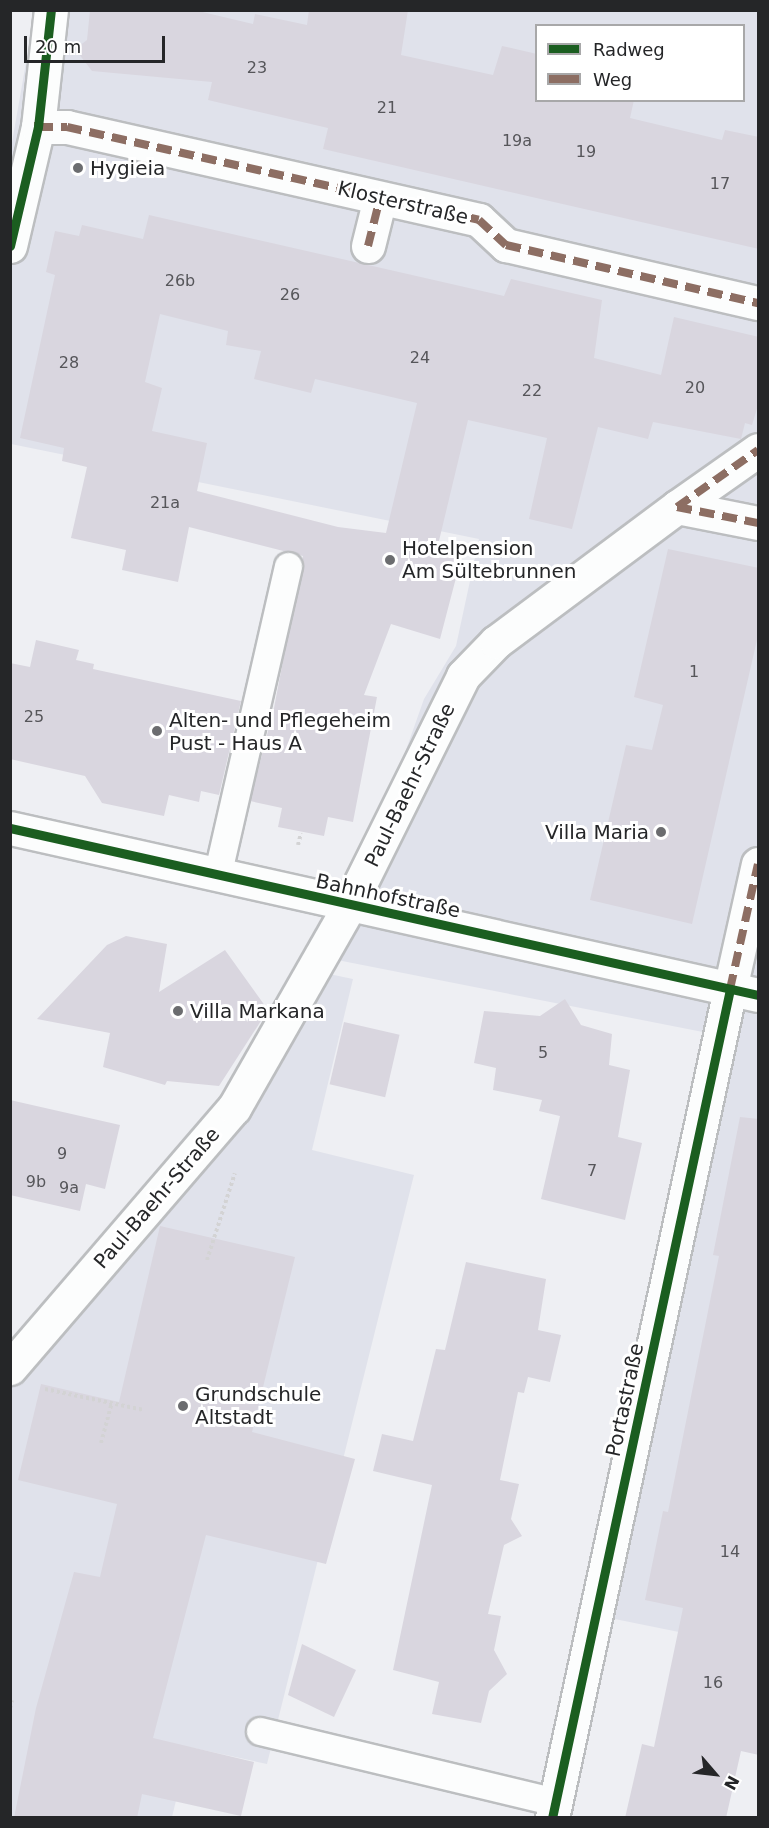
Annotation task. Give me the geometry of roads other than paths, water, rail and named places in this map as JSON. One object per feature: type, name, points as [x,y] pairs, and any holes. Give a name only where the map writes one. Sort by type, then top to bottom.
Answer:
[{"type":"street","points":[[10,246],[24,124],[51,10]]},
{"type":"street","name":"Klosterstraße","points":[[24,124],[67,127],[478,220],[506,245],[759,303]]},
{"type":"street","points":[[369,246],[380,198]]},
{"type":"street","name":"Paul-Baehr-Straße","points":[[22,1378],[234,1108],[349,906],[463,676],[496,642],[677,507],[759,450]]},
{"type":"street","points":[[677,507],[759,523]]},
{"type":"street","name":"Bahnhofstraße","points":[[10,828],[349,906],[744,992]]},
{"type":"street","name":"Portastraße","points":[[553,1810],[744,992],[759,864]]},
{"type":"lane","points":[[217,876],[288,566]]},
{"type":"lane","points":[[260,1731],[553,1810]]},
{"type":"place","name":"Hygieia","points":[[78,168]]},
{"type":"place","name":"Hotelpension Am Sültebrunnen","points":[[390,560]]},
{"type":"place","name":"Alten- und Pflegeheim Pust - Haus A","points":[[157,731]]},
{"type":"place","name":"Villa Maria","points":[[661,832]]},
{"type":"place","name":"Villa Markana","points":[[178,1011]]},
{"type":"place","name":"Grundschule Altstadt","points":[[183,1406]]}]
